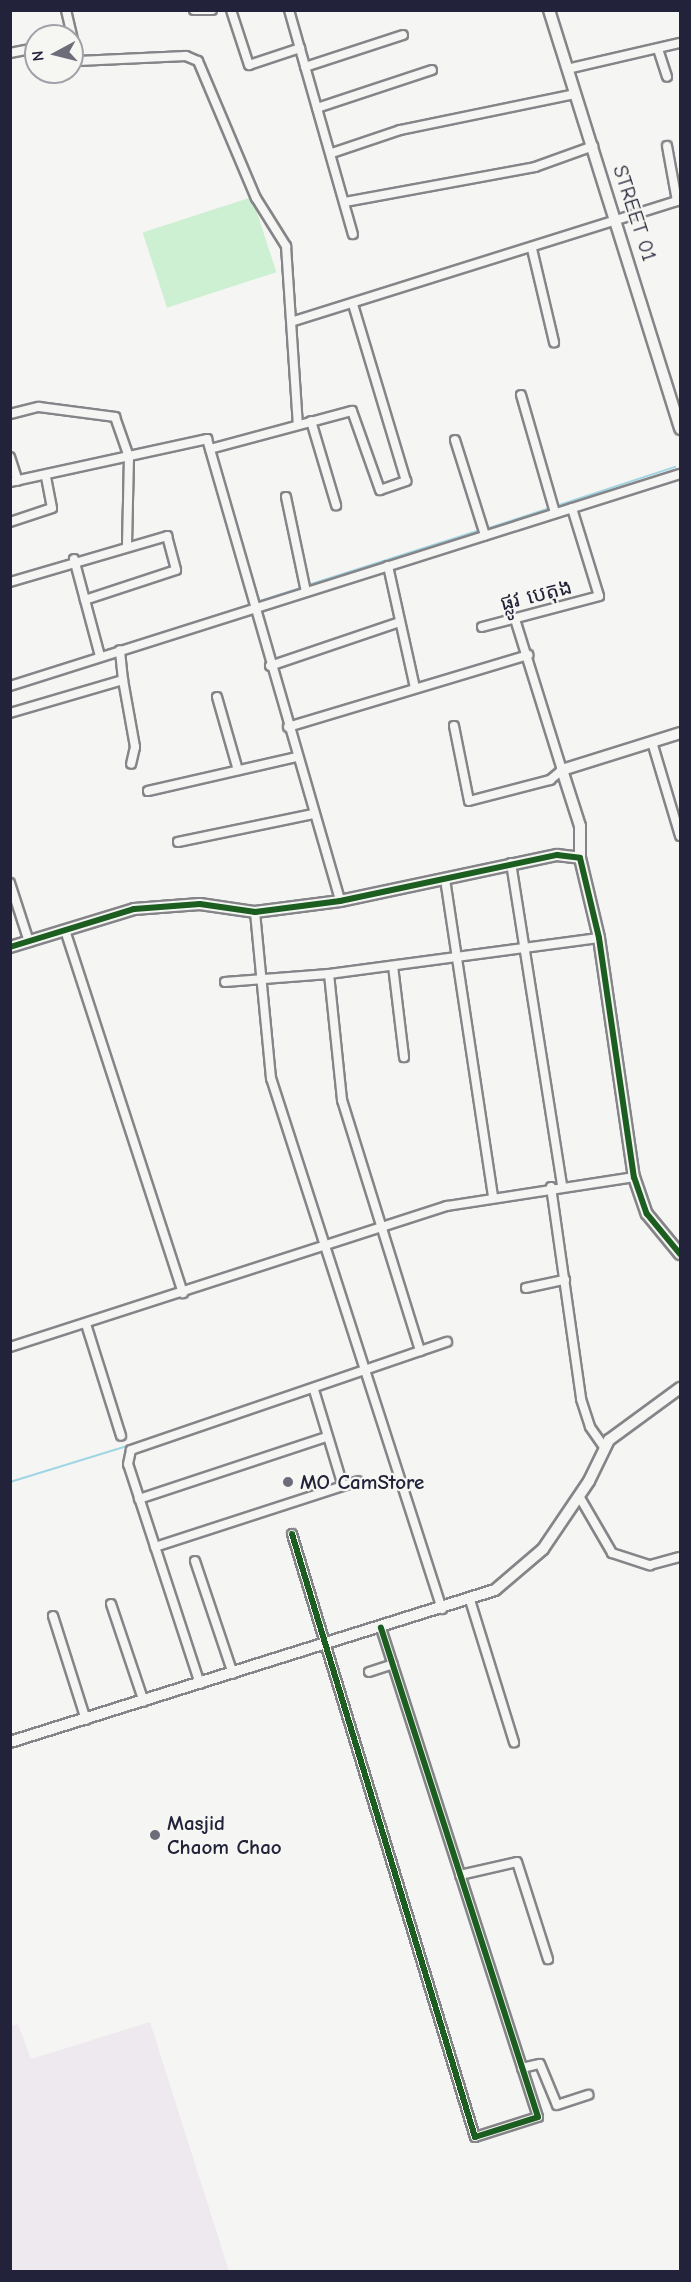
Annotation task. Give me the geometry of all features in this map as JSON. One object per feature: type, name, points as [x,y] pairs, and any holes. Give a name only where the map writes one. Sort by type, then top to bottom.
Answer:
[{"type":"street","points":[[194,10],[212,10]]},
{"type":"street","points":[[231,10],[249,65],[300,48]]},
{"type":"street","points":[[289,10],[332,153],[353,234]]},
{"type":"street","name":"STREET 01","points":[[549,10],[618,220],[681,429]]},
{"type":"street","points":[[305,67],[403,35]]},
{"type":"street","points":[[567,69],[681,43]]},
{"type":"street","points":[[658,48],[667,77]]},
{"type":"street","points":[[84,61],[186,56],[198,61],[256,198],[286,246],[294,321],[298,425]]},
{"type":"street","points":[[317,108],[432,70]]},
{"type":"street","points":[[332,153],[400,130],[575,94]]},
{"type":"street","points":[[345,202],[535,167],[593,146]]},
{"type":"street","points":[[294,321],[532,249],[679,201],[667,146]]},
{"type":"street","points":[[532,249],[554,342]]},
{"type":"street","points":[[210,449],[311,421],[356,412],[380,490],[406,481],[353,304]]},
{"type":"street","points":[[521,395],[553,508]]},
{"type":"street","points":[[10,414],[39,407],[71,415],[110,414],[117,420],[129,457],[127,544]]},
{"type":"street","points":[[311,421],[336,505]]},
{"type":"street","points":[[10,457],[14,482],[207,439],[270,666],[340,901]]},
{"type":"street","points":[[455,440],[485,534]]},
{"type":"street","points":[[10,686],[254,609],[306,588],[388,566],[485,534],[553,508],[572,508],[681,474]]},
{"type":"street","points":[[10,522],[52,508],[46,476]]},
{"type":"street","points":[[286,498],[306,588]]},
{"type":"street","name":"ផ្លូវ បេតុង","points":[[482,627],[599,596],[572,508]]},
{"type":"street","points":[[10,582],[127,544],[167,536],[178,566],[85,600]]},
{"type":"street","points":[[74,560],[100,656]]},
{"type":"street","points":[[388,566],[415,688]]},
{"type":"street","points":[[515,619],[580,826],[580,858],[599,938],[634,1177],[647,1214],[681,1254]]},
{"type":"street","points":[[270,666],[400,622]]},
{"type":"street","points":[[120,650],[135,747],[131,764]]},
{"type":"street","points":[[288,727],[528,655]]},
{"type":"street","points":[[10,713],[123,680]]},
{"type":"street","points":[[217,697],[238,770]]},
{"type":"street","points":[[454,726],[470,801],[550,780],[562,770],[681,734]]},
{"type":"street","points":[[652,742],[681,836]]},
{"type":"street","points":[[148,791],[297,757]]},
{"type":"street","points":[[178,842],[313,814]]},
{"type":"street","points":[[10,948],[134,909],[200,904],[255,912],[340,901],[557,855],[580,858]]},
{"type":"street","points":[[511,863],[562,1186]]},
{"type":"street","points":[[445,879],[493,1196]]},
{"type":"street","points":[[10,883],[29,942]]},
{"type":"street","points":[[255,912],[265,979],[271,1078],[322,1245],[367,1370],[442,1609]]},
{"type":"street","points":[[65,930],[183,1293]]},
{"type":"street","points":[[225,982],[329,974],[599,938]]},
{"type":"street","points":[[393,966],[404,1057]]},
{"type":"street","points":[[329,974],[336,1075],[420,1351]]},
{"type":"street","points":[[10,1347],[183,1293],[322,1245],[493,1196],[634,1177]]},
{"type":"street","points":[[551,1188],[581,1399],[590,1427],[604,1448]]},
{"type":"street","points":[[526,1288],[565,1280]]},
{"type":"street","points":[[86,1324],[121,1436]]},
{"type":"street","points":[[200,1684],[128,1464],[135,1447],[314,1390],[447,1342]]},
{"type":"street","points":[[10,1742],[470,1600],[526,1568],[579,1496],[604,1448],[617,1432],[681,1388]]},
{"type":"street","points":[[314,1390],[343,1486]]},
{"type":"street","points":[[139,1499],[327,1437]]},
{"type":"street","points":[[155,1547],[358,1481]]},
{"type":"street","points":[[579,1496],[612,1553],[650,1565],[681,1557]]},
{"type":"street","points":[[292,1534],[475,2137],[538,2117],[381,1628]]},
{"type":"street","points":[[195,1561],[233,1674]]},
{"type":"street","points":[[470,1600],[514,1742]]},
{"type":"street","points":[[111,1604],[144,1702]]},
{"type":"street","points":[[53,1616],[86,1720]]},
{"type":"street","points":[[369,1672],[393,1665]]},
{"type":"street","points":[[460,1875],[517,1862],[548,1959]]},
{"type":"street","points":[[522,2068],[540,2064],[557,2105],[588,2095]]},
{"type":"shaded area","points":[[150,2022],[229,2271],[11,2271],[11,2026],[18,2024],[31,2059]]},
{"type":"green space","points":[[252,197],[276,272],[167,308],[143,233]]},
{"type":"waterway","points":[[486,529],[675,467]]},
{"type":"waterway","points":[[308,585],[480,530]]},
{"type":"waterway","points":[[260,601],[303,587]]},
{"type":"waterway","points":[[10,1482],[163,1435]]},
{"type":"cycle path","points":[[10,947],[134,909],[200,904],[255,912],[340,901],[557,855],[580,858],[599,938],[634,1177],[647,1214],[680,1254]]},
{"type":"cycle path","points":[[292,1534],[475,2137],[538,2117],[381,1628]]},
{"type":"place","name":"MO CamStore","points":[[288,1482]]},
{"type":"place","name":"Masjid Chaom Chao","points":[[155,1835]]}]
